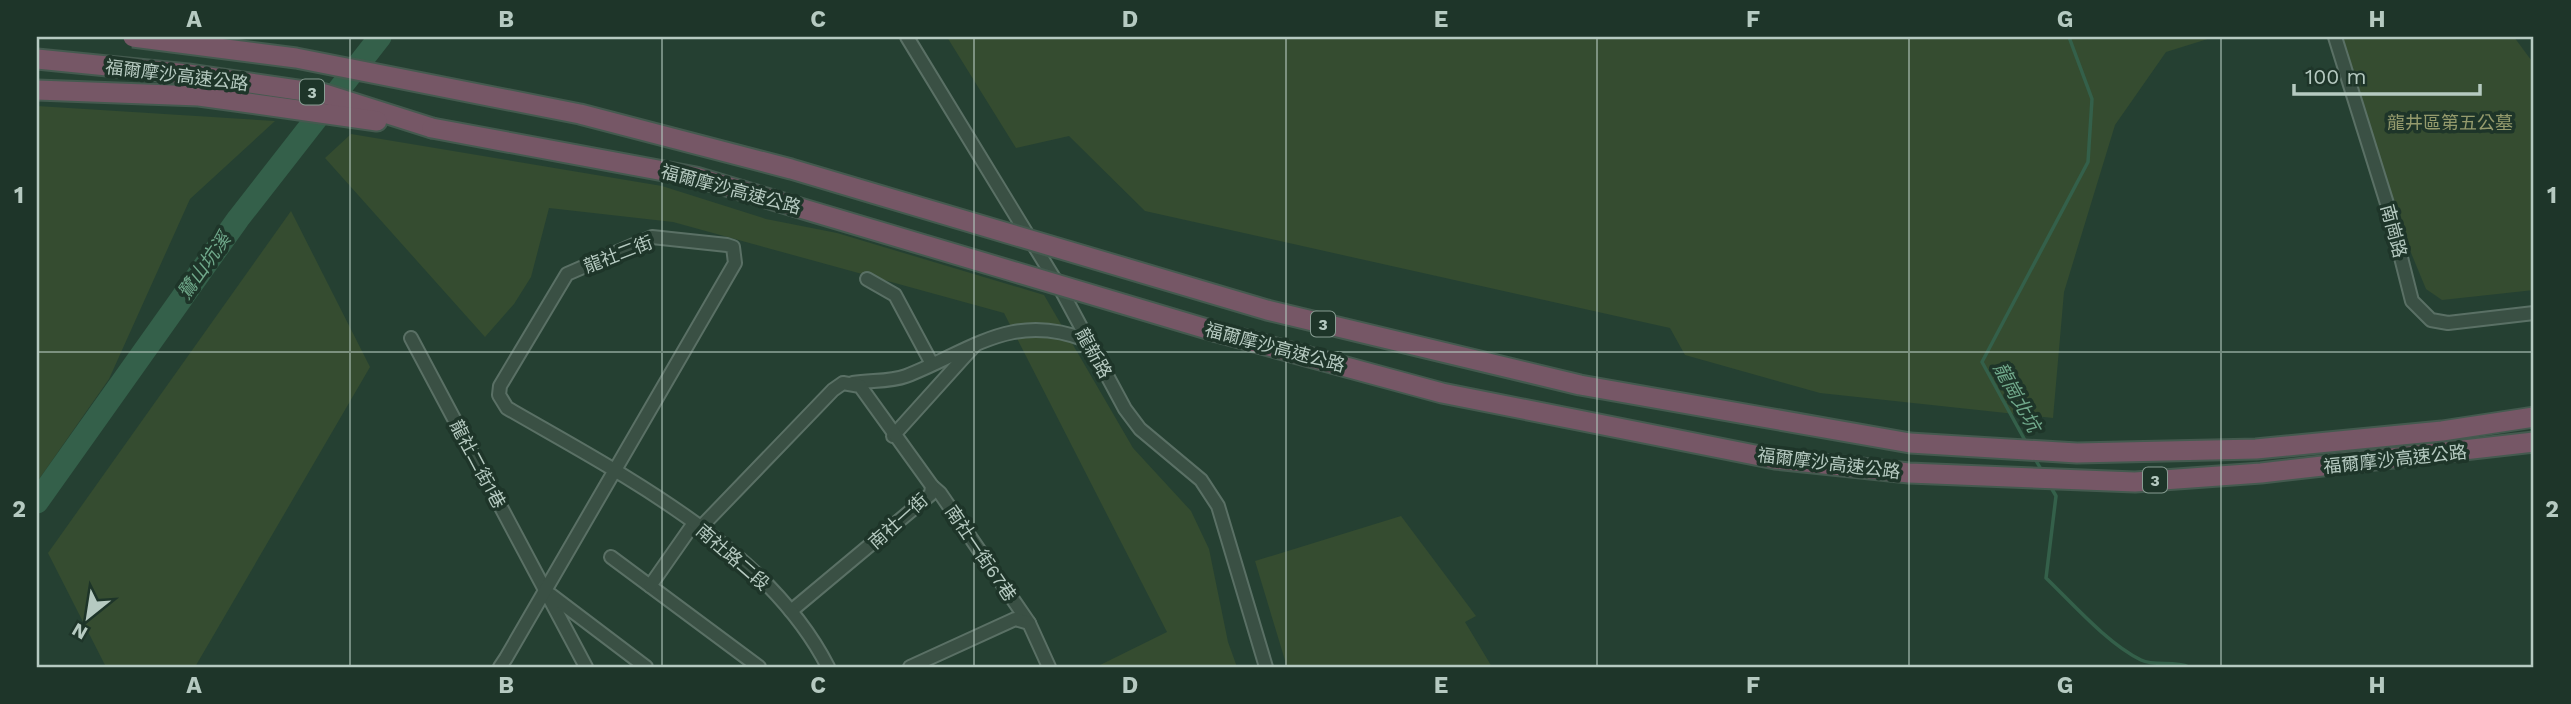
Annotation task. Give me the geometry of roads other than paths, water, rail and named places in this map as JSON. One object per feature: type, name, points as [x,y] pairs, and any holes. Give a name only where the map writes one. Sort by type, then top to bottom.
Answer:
[{"type":"highway","name":"福爾摩沙高速公路","points":[[132,37],[164,38],[296,58],[580,114],[791,169],[1267,310],[1580,385],[1910,443],[2077,453],[2256,449],[2442,431],[2534,417]]},
{"type":"highway","name":"福爾摩沙高速公路","points":[[37,59],[188,74],[325,94],[432,128],[696,177],[1217,332],[1442,393],[1775,459],[1909,473],[2135,482],[2261,473],[2534,442]]},
{"type":"highway","points":[[37,90],[199,96],[432,128]]},
{"type":"street","name":"龍新路","points":[[907,37],[1060,288],[1086,340],[1140,429],[1200,480],[1219,506],[1266,667]]},
{"type":"street","name":"南崗路","points":[[2335,37],[2389,209],[2412,301],[2431,320],[2448,323],[2534,313]]},
{"type":"street","name":"龍社二街","points":[[500,667],[614,472],[735,263],[733,247],[652,237],[567,274],[500,386],[499,395],[507,408],[614,472]]},
{"type":"street","points":[[867,279],[895,295],[932,363]]},
{"type":"street","points":[[650,586],[697,525],[833,390],[844,383],[904,377],[982,340],[1038,329],[1086,340]]},
{"type":"street","name":"龍社二街1巷","points":[[411,338],[586,667]]},
{"type":"street","points":[[893,436],[982,340]]},
{"type":"street","name":"南社一街","points":[[791,611],[927,500],[932,486],[893,436],[860,386],[853,383]]},
{"type":"street","name":"南社路二段","points":[[614,472],[697,525],[758,576],[791,611],[828,667]]},
{"type":"street","name":"南社一街67巷","points":[[932,486],[940,493],[1029,623],[1049,667]]},
{"type":"street","points":[[611,557],[759,667]]},
{"type":"street","points":[[545,590],[646,667]]},
{"type":"street","points":[[910,667],[1015,620],[1029,623]]},
{"type":"waterway","name":"鷺山坑溪","points":[[37,502],[238,219],[380,37]]},
{"type":"waterway","name":"龍崗北坑","points":[[2027,444],[1982,362],[2088,162],[2092,99],[2069,37]]},
{"type":"waterway","name":"龍崗北坑","points":[[2034,457],[2042,471]]},
{"type":"waterway","name":"龍崗北坑","points":[[2049,484],[2056,496],[2046,578],[2091,623],[2129,653],[2146,662],[2189,667]]},
{"type":"park label","name":"龍井區第五公墓","points":[[2450,122]]}]
